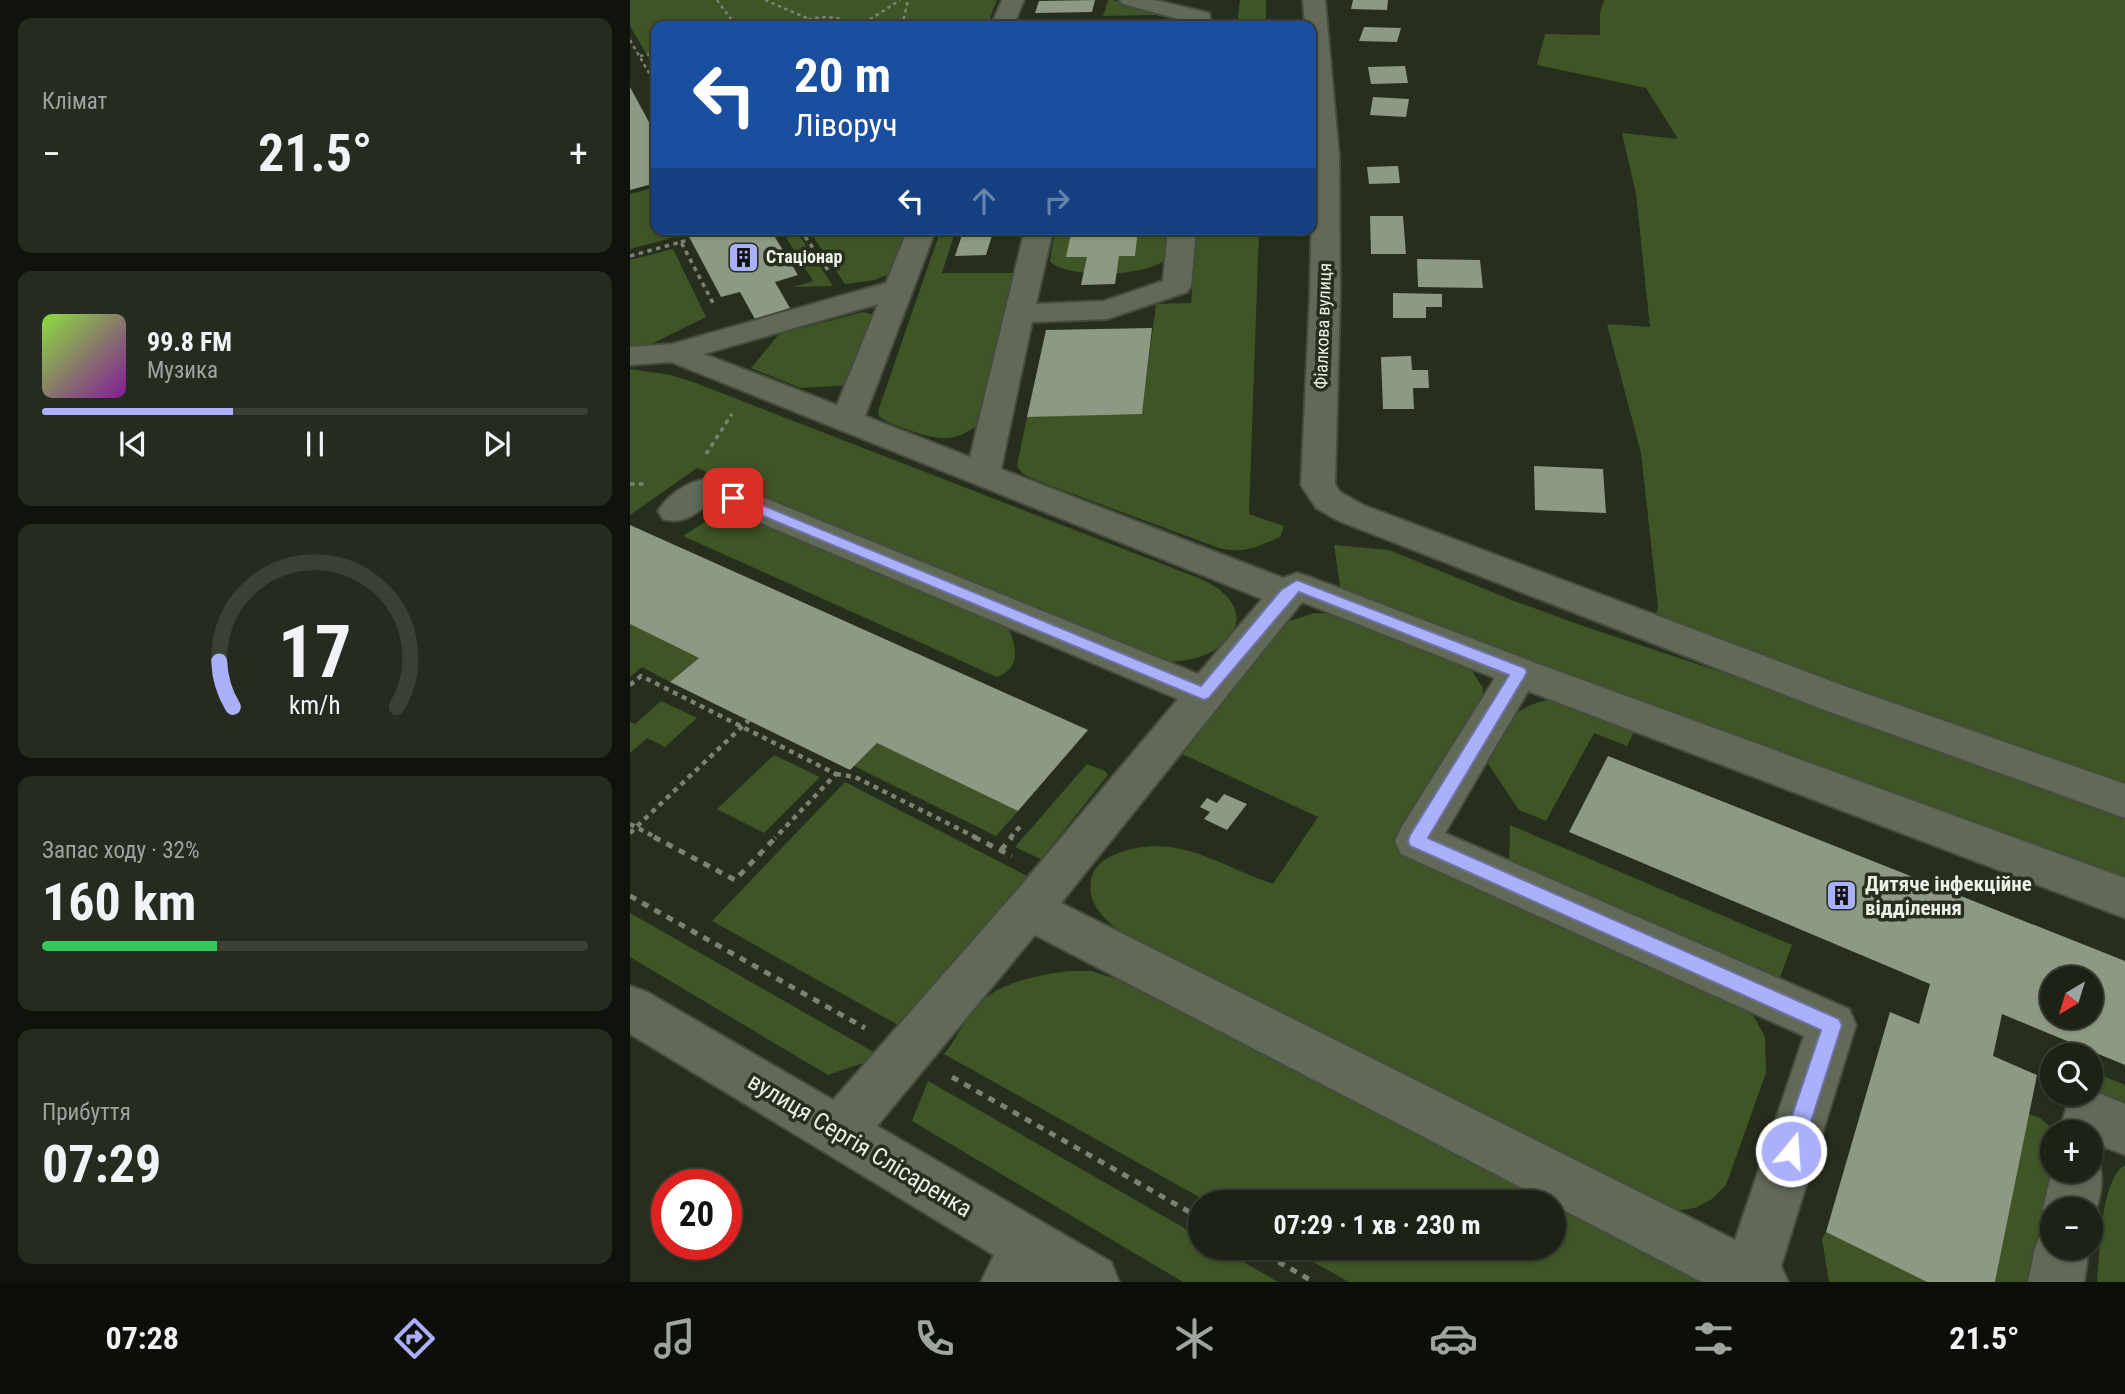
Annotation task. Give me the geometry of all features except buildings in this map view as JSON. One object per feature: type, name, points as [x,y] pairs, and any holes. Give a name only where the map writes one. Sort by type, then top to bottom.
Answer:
[{"type":"street","points":[[1004,21],[1013,0]]},
{"type":"street","points":[[1130,0],[1202,15]]},
{"type":"street","name":"Фіалкова вулиця","points":[[1314,0],[1316,21]]},
{"type":"street","name":"Фіалкова вулиця","points":[[1316,26],[1326,156],[1325,296],[1318,485],[1328,500],[1351,513],[1582,604],[1924,732],[2125,801]]},
{"type":"street","points":[[847,420],[920,235]]},
{"type":"street","points":[[983,474],[1038,235]]},
{"type":"street","points":[[1019,314],[1107,310],[1177,286],[1181,235]]},
{"type":"street","points":[[630,356],[674,352],[898,289]]},
{"type":"street","points":[[674,352],[1287,594]]},
{"type":"street","points":[[675,511],[708,488],[1204,694]]},
{"type":"street","points":[[838,1133],[1026,885],[1204,694],[1287,594],[1297,586],[1519,672],[2125,898]]},
{"type":"street","points":[[1026,885],[1755,1280],[1832,1025],[1417,841],[1519,672]]},
{"type":"street","name":"вулиця Сергія Слісаренка","points":[[630,1008],[838,1133],[1021,1264],[1091,1282]]},
{"type":"street","points":[[2087,1120],[2088,1114],[2102,1120]]},
{"type":"street","points":[[2103,1120],[2125,1130]]},
{"type":"street","points":[[2056,1282],[2060,1260]]},
{"type":"path","points":[[717,0],[732,21]]},
{"type":"path","points":[[765,0],[810,19]]},
{"type":"path","points":[[868,21],[900,0]]},
{"type":"path","points":[[903,21],[908,0]]},
{"type":"path","points":[[806,21],[837,18],[845,21]]},
{"type":"path","points":[[630,40],[651,76]]},
{"type":"path","points":[[640,56],[651,54]]},
{"type":"path","points":[[804,235],[850,303]]},
{"type":"path","points":[[630,256],[690,239]]},
{"type":"path","points":[[681,242],[730,337]]},
{"type":"path","points":[[630,685],[641,676],[836,774],[855,776],[1001,850],[1026,885]]},
{"type":"path","points":[[630,832],[633,825],[749,720]]},
{"type":"path","points":[[633,825],[735,880],[836,774]]},
{"type":"path","points":[[1001,850],[1023,823]]},
{"type":"path","points":[[1275,1260],[1314,1282]]},
{"type":"green space","points":[[630,0],[997,0],[989,21],[651,21],[651,62],[630,26]]},
{"type":"green space","points":[[1108,0],[1112,0],[1165,13],[1103,16]]},
{"type":"green space","points":[[1240,0],[1266,0],[1266,21],[1238,21]]},
{"type":"green space","points":[[1604,0],[2125,0],[2125,788],[1654,622],[1658,607],[1641,453],[1607,324],[1650,327],[1636,194],[1622,133],[1678,139],[1646,88],[1537,65],[1545,34],[1600,35],[1600,13]]},
{"type":"green space","points":[[649,189],[651,235],[675,237],[630,249],[630,194]]},
{"type":"green space","points":[[785,235],[799,235],[833,286],[794,287],[813,281]]},
{"type":"green space","points":[[812,235],[907,235],[892,273],[875,280],[845,284]]},
{"type":"green space","points":[[939,235],[954,235],[942,273],[1016,273],[976,426],[952,438],[927,436],[886,421],[879,416],[878,411]]},
{"type":"green space","points":[[1054,235],[1166,235],[1166,259],[1142,269],[1108,274],[1090,273],[1074,271],[1050,262]]},
{"type":"green space","points":[[1197,235],[1259,235],[1249,514],[1284,526],[1280,537],[1243,550],[1219,548],[1038,481],[1023,474],[1017,466],[1027,417],[1142,413],[1156,304],[1191,303]]},
{"type":"green space","points":[[673,249],[706,317],[645,347],[630,348],[630,260]]},
{"type":"green space","points":[[863,312],[877,316],[850,385],[801,388],[751,368],[779,334]]},
{"type":"green space","points":[[630,369],[671,375],[693,382],[1201,579],[1223,593],[1234,607],[1236,621],[1231,635],[1220,647],[1204,656],[1184,661],[1163,661],[697,468],[630,515]]},
{"type":"green space","points":[[743,512],[1008,627],[1015,649],[1014,662],[1005,673],[997,677],[683,536],[711,518]]},
{"type":"green space","points":[[1334,545],[1389,550],[1586,627],[2125,807],[2125,883],[1341,593]]},
{"type":"green space","points":[[1314,613],[1339,614],[1469,666],[1483,688],[1481,708],[1396,847],[1739,1000],[1753,1015],[1765,1037],[1766,1073],[1726,1185],[1712,1199],[1695,1208],[1675,1211],[1122,934],[1093,902],[1090,885],[1092,876],[1102,862],[1140,848],[1160,846],[1198,854],[1273,884],[1318,817],[1180,753],[1276,631],[1287,622]]},
{"type":"green space","points":[[630,624],[699,658],[670,682],[642,667],[630,677]]},
{"type":"green space","points":[[1550,700],[1565,700],[1637,726],[1627,746],[1594,733],[1546,821],[1519,810],[1483,756],[1510,719],[1527,707]]},
{"type":"green space","points":[[661,701],[697,718],[665,747],[647,738],[630,753],[630,722],[635,724]]},
{"type":"green space","points":[[877,743],[1018,811],[996,836],[854,766]]},
{"type":"green space","points":[[774,755],[820,777],[764,833],[717,809]]},
{"type":"green space","points":[[1087,764],[1105,771],[1108,775],[1041,859],[1015,847]]},
{"type":"green space","points":[[845,782],[1027,876],[911,1018],[900,1026],[712,921]]},
{"type":"green space","points":[[1510,825],[1792,945],[1777,985],[1509,869]]},
{"type":"green space","points":[[630,913],[877,1054],[866,1062],[828,1075],[630,957]]},
{"type":"green space","points":[[1068,971],[1091,971],[1154,991],[1533,1190],[1188,1191],[944,1054],[983,1000],[1005,986]]},
{"type":"green space","points":[[2103,1076],[2125,1085],[2125,1112],[2103,1103]]},
{"type":"green space","points":[[928,1081],[1188,1230],[1188,1260],[1240,1260],[1278,1282],[1183,1282],[912,1121]]},
{"type":"green space","points":[[2029,1114],[2042,1120],[2040,1120],[2040,1183],[2050,1183],[2048,1197],[2040,1197],[2040,1236],[2031,1282],[1995,1282]]},
{"type":"green space","points":[[2125,1165],[2125,1282],[2097,1282],[2099,1260],[2103,1260],[2103,1218],[2106,1201],[2117,1173]]},
{"type":"green space","points":[[1566,1207],[1708,1282],[1349,1282],[1310,1260],[1566,1260]]},
{"type":"green space","points":[[1826,1232],[1927,1282],[1829,1282],[1822,1239]]},
{"type":"place","name":"Стаціонар","points":[[743,257]]},
{"type":"place","name":"Дитяче інфекційне відділення","points":[[1842,896]]},
{"type":"route","points":[[733,498],[1204,694],[1287,594],[1297,586],[1519,672],[1417,841],[1832,1025],[1791,1151]]}]
